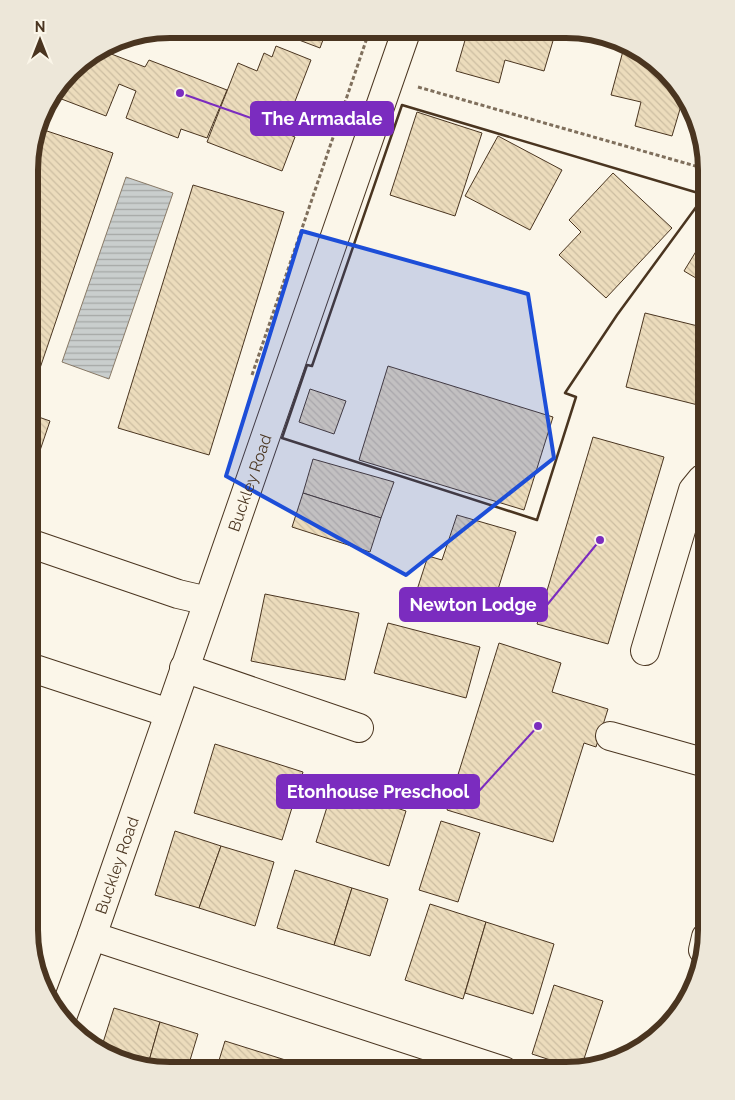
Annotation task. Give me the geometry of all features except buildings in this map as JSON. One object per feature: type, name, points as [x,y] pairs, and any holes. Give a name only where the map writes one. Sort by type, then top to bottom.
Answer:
[{"type":"street","name":"Buckley Road","points":[[65,1010],[404,38]]},
{"type":"street","points":[[644,651],[693,490],[698,484]]},
{"type":"street","points":[[38,546],[178,594],[208,601]]},
{"type":"street","points":[[184,668],[359,728]]},
{"type":"street","points":[[38,669],[169,713]]},
{"type":"street","points":[[610,736],[697,761]]},
{"type":"street","name":"Buckley Road","points":[[92,936],[477,1062]]},
{"type":"path","points":[[412,85],[698,167]]},
{"type":"highlighted area","points":[[302,231],[528,294],[554,458],[406,575],[226,476]]},
{"type":"shaded area","points":[[126,177],[173,193],[109,379],[62,362]]},
{"type":"wall","points":[[402,105],[698,193]]},
{"type":"wall","points":[[402,105],[312,366],[307,365],[282,438],[537,520],[576,397],[565,393],[617,315],[698,205]]},
{"type":"place","name":"The Armadale","points":[[180,93]]},
{"type":"place","name":"Newton Lodge","points":[[600,540]]},
{"type":"place","name":"Etonhouse Preschool","points":[[538,726]]}]
